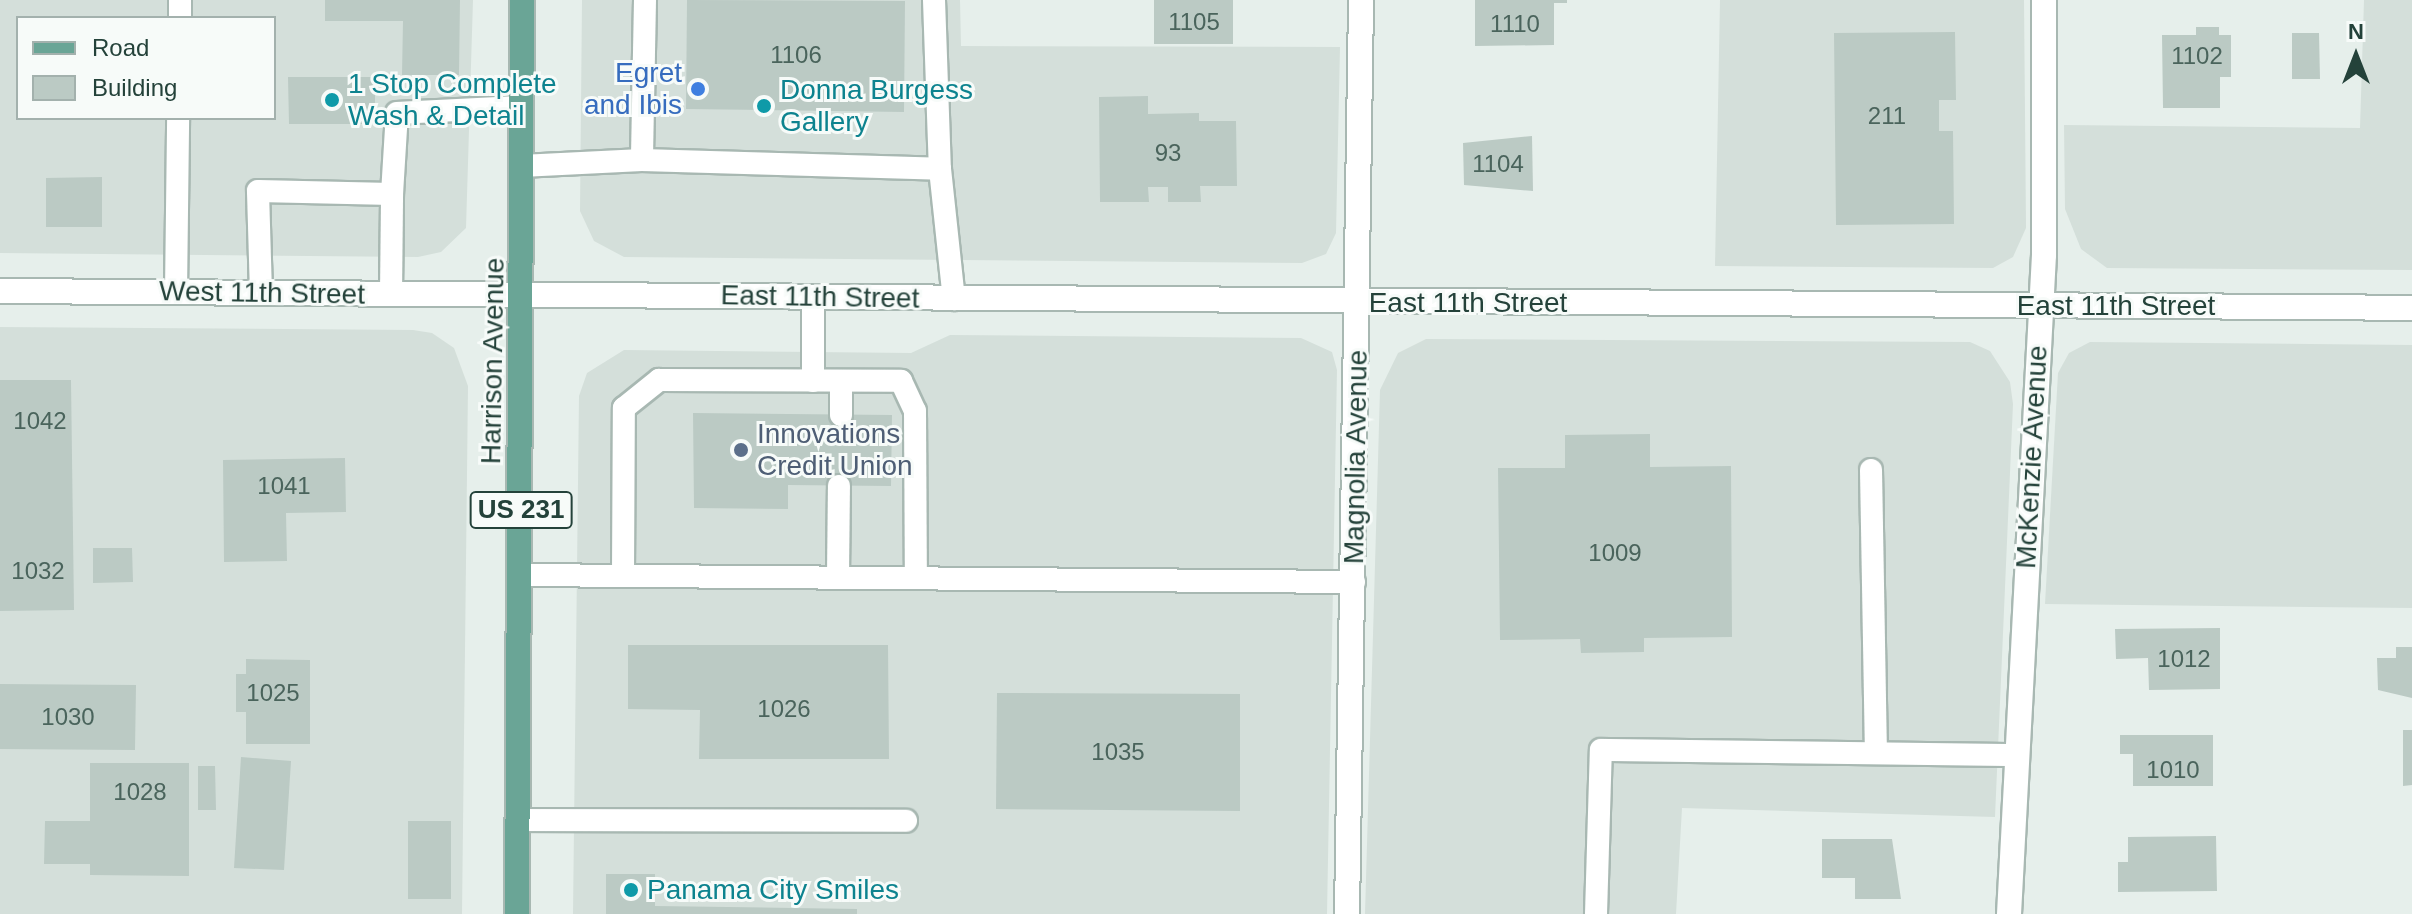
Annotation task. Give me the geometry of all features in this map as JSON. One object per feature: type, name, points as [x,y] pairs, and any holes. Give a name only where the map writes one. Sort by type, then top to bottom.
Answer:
[{"type":"main road","name":"Harrison Avenue","points":[[517,914],[523,295],[518,107],[522,0]]},
{"type":"main road","name":"Magnolia Avenue","points":[[1347,914],[1361,0]]},
{"type":"main road","name":"McKenzie Avenue","points":[[2009,914],[2040,305],[2044,0]]},
{"type":"main road","name":"West 11th Street","points":[[0,291],[523,295]]},
{"type":"main road","name":"East 11th Street","points":[[523,295],[2412,308]]},
{"type":"lane","points":[[642,160],[645,0]]},
{"type":"lane","points":[[934,0],[940,169],[954,299]]},
{"type":"lane","points":[[391,295],[397,113],[518,107]]},
{"type":"lane","points":[[176,292],[178,120]]},
{"type":"lane","points":[[521,166],[642,160],[940,169]]},
{"type":"lane","points":[[261,293],[258,191],[392,194]]},
{"type":"lane","points":[[813,297],[813,381]]},
{"type":"lane","points":[[623,574],[624,408],[659,380],[901,381],[915,411],[916,577]]},
{"type":"lane","points":[[841,382],[841,415]]},
{"type":"lane","points":[[1871,470],[1876,749]]},
{"type":"lane","points":[[838,576],[839,486]]},
{"type":"lane","points":[[520,575],[1354,582]]},
{"type":"lane","points":[[1596,914],[1601,750],[1876,749],[2016,755]]},
{"type":"lane","points":[[518,820],[906,821]]},
{"type":"shaded area","points":[[0,0],[473,0],[466,228],[441,252],[418,257],[0,253]]},
{"type":"shaded area","points":[[582,0],[960,0],[961,46],[1340,47],[1336,233],[1326,254],[1302,263],[624,257],[594,241],[580,211]]},
{"type":"shaded area","points":[[1720,0],[2024,0],[2026,228],[2013,257],[1993,268],[1715,266]]},
{"type":"shaded area","points":[[2364,0],[2412,0],[2412,270],[2107,268],[2081,249],[2065,209],[2064,125],[2360,128]]},
{"type":"shaded area","points":[[0,327],[413,330],[432,333],[454,348],[468,386],[462,914],[0,914]]},
{"type":"shaded area","points":[[950,335],[1301,338],[1332,352],[1337,370],[1327,914],[573,914],[579,396],[587,373],[624,350],[911,353]]},
{"type":"shaded area","points":[[1426,339],[1970,342],[1990,351],[2010,382],[2013,404],[1995,817],[1682,808],[1676,914],[1365,914],[1380,390],[1398,353]]},
{"type":"shaded area","points":[[2090,342],[2412,345],[2412,608],[2045,604],[2058,373],[2069,353]]},
{"type":"building","points":[[325,0],[460,0],[459,75],[402,75],[403,21],[325,21]]},
{"type":"building","points":[[687,0],[905,1],[904,112],[686,109]]},
{"type":"building","points":[[1154,0],[1233,0],[1233,44],[1154,44]]},
{"type":"building","points":[[1475,0],[1567,0],[1567,3],[1554,3],[1554,45],[1475,46]]},
{"type":"building","points":[[2196,27],[2219,27],[2219,35],[2231,35],[2231,77],[2220,77],[2220,108],[2163,108],[2162,35],[2196,35]]},
{"type":"building","points":[[1955,32],[1956,100],[1939,100],[1939,131],[1953,131],[1954,224],[1836,225],[1834,33]]},
{"type":"building","points":[[2292,33],[2319,33],[2320,79],[2292,79]]},
{"type":"building","name":"1 Stop Complete Wash & Detail","points":[[288,77],[375,77],[375,124],[289,124]]},
{"type":"building","points":[[1148,96],[1148,114],[1199,113],[1199,121],[1236,121],[1237,186],[1200,186],[1201,202],[1168,202],[1168,187],[1148,187],[1149,202],[1100,202],[1099,97]]},
{"type":"building","points":[[1532,136],[1533,191],[1464,185],[1463,143]]},
{"type":"building","points":[[102,177],[102,227],[46,227],[46,178]]},
{"type":"building","points":[[0,380],[71,380],[74,610],[0,611]]},
{"type":"building","points":[[693,413],[892,415],[891,486],[788,485],[788,509],[694,508]]},
{"type":"building","points":[[1650,434],[1650,467],[1731,466],[1732,637],[1644,638],[1644,652],[1581,653],[1580,639],[1500,640],[1498,468],[1565,468],[1565,435]]},
{"type":"building","points":[[345,458],[346,512],[286,513],[287,561],[224,562],[223,460]]},
{"type":"building","points":[[93,548],[132,548],[133,582],[93,583]]},
{"type":"building","points":[[2220,628],[2220,689],[2149,690],[2148,658],[2116,659],[2115,629]]},
{"type":"building","points":[[628,645],[888,645],[889,759],[699,759],[700,710],[628,709]]},
{"type":"building","points":[[2396,647],[2412,647],[2412,698],[2378,690],[2377,658],[2396,658]]},
{"type":"building","points":[[246,659],[310,660],[310,744],[246,744],[246,712],[236,712],[236,674],[246,674]]},
{"type":"building","points":[[0,684],[136,685],[135,750],[0,749]]},
{"type":"building","points":[[997,693],[1240,694],[1240,811],[996,809]]},
{"type":"building","points":[[2403,730],[2412,730],[2412,785],[2403,786]]},
{"type":"building","points":[[2120,735],[2213,735],[2213,786],[2133,786],[2133,754],[2120,754]]},
{"type":"building","points":[[241,757],[291,761],[284,870],[234,868]]},
{"type":"building","points":[[90,763],[189,763],[189,876],[90,875],[90,864],[44,864],[45,821],[90,821]]},
{"type":"building","points":[[198,766],[215,766],[216,810],[198,810]]},
{"type":"building","points":[[408,821],[451,821],[451,899],[408,899]]},
{"type":"building","points":[[2216,836],[2217,891],[2118,892],[2118,862],[2128,862],[2128,837]]},
{"type":"building","points":[[1822,839],[1892,839],[1901,899],[1855,899],[1855,878],[1822,878]]},
{"type":"building","name":"Panama City Smiles","points":[[606,874],[655,874],[655,906],[857,909],[857,914],[606,914]]},
{"type":"place","name":"Egret and Ibis","points":[[698,89]]},
{"type":"place","name":"1 Stop Complete Wash & Detail","points":[[332,100]]},
{"type":"place","name":"Donna Burgess Gallery","points":[[764,106]]},
{"type":"place","name":"Innovations Credit Union","points":[[741,450]]},
{"type":"place","name":"Panama City Smiles","points":[[631,890]]}]
